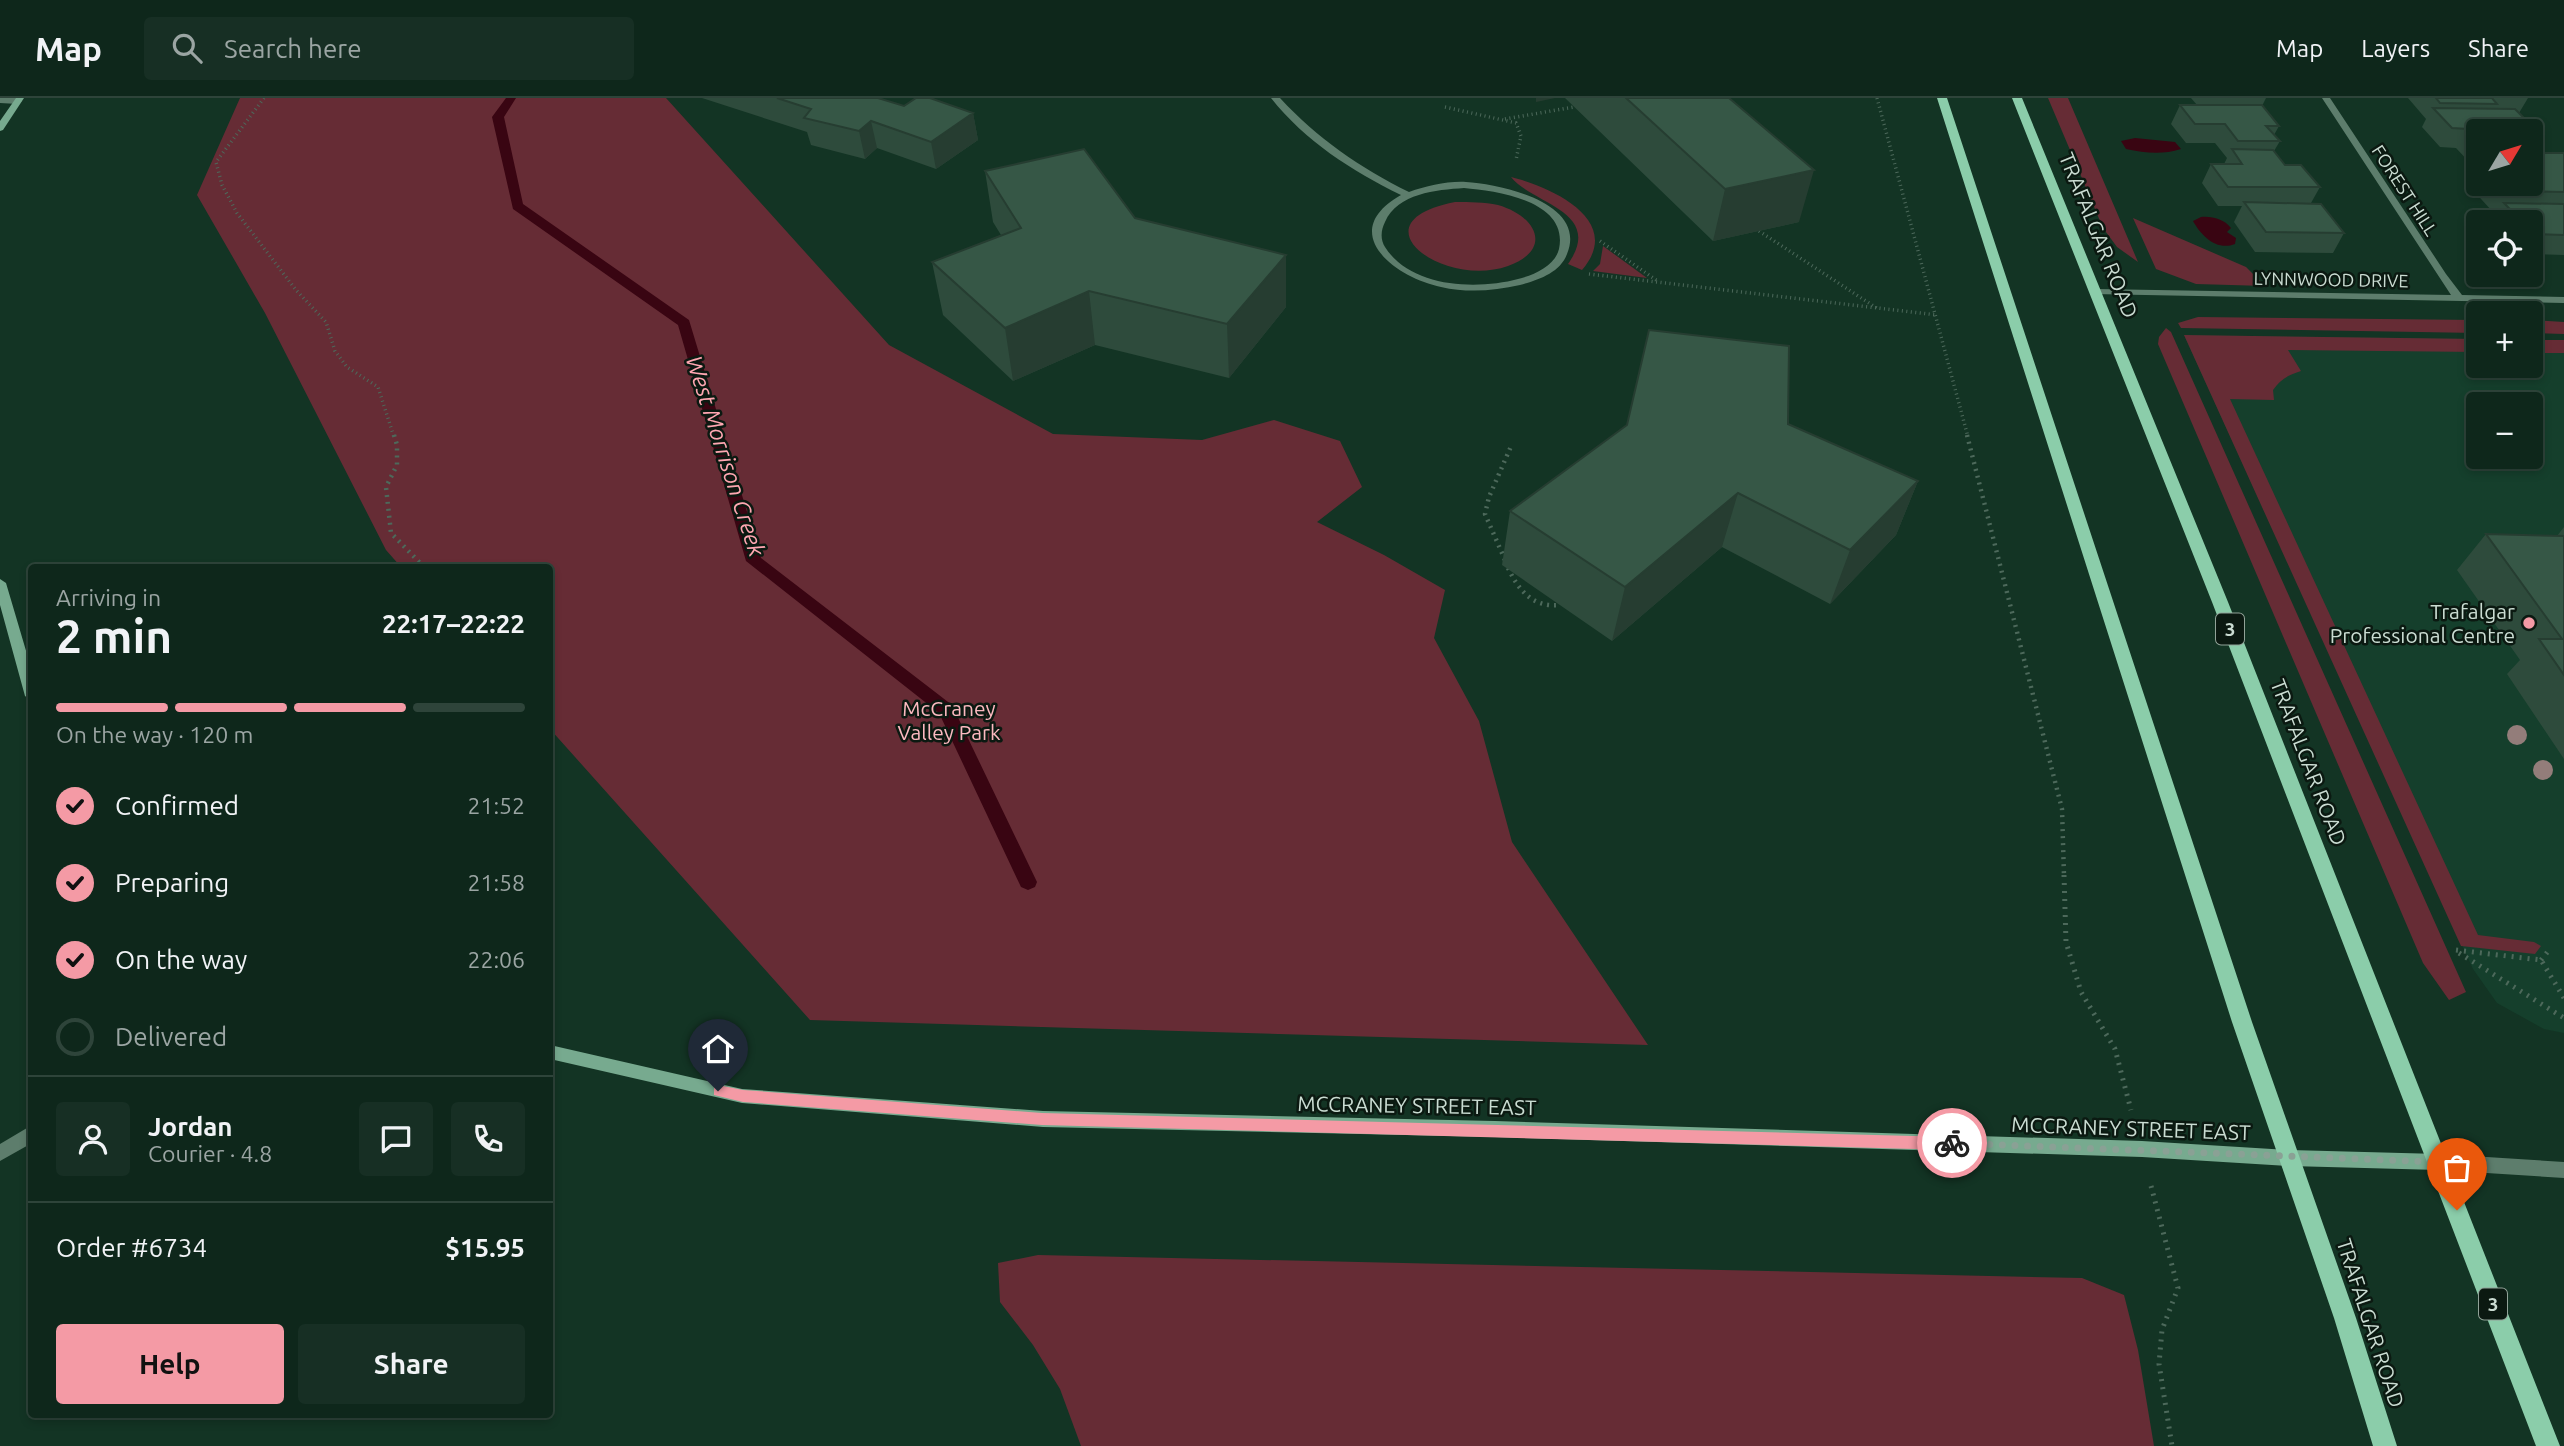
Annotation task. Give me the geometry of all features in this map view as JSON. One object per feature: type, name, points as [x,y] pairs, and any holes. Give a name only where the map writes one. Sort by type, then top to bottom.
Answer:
[{"type":"main road","name":"TRAFALGAR ROAD","points":[[1942,98],[2234,995],[2385,1446]]},
{"type":"main road","name":"TRAFALGAR ROAD","points":[[2017,98],[2097,292],[2548,1446]]},
{"type":"street","points":[[1275,98],[1296,122],[1340,157],[1373,179],[1408,195],[1440,187],[1464,185],[1513,192],[1535,201],[1557,219],[1567,240],[1562,255],[1541,274],[1497,287],[1450,285],[1420,277],[1396,264],[1381,248],[1376,232],[1381,215],[1408,195]]},
{"type":"street","name":"FOREST HILL","points":[[2326,98],[2459,298]]},
{"type":"street","points":[[0,100],[19,99]]},
{"type":"street","points":[[0,128],[19,99]]},
{"type":"street","name":"LYNNWOOD DRIVE","points":[[2097,292],[2564,300]]},
{"type":"street","points":[[0,583],[28,682]]},
{"type":"street","name":"MCCRANEY STREET EAST","points":[[553,1053],[743,1096],[1042,1119],[2141,1149],[2290,1158],[2439,1162]]},
{"type":"street","points":[[0,1153],[28,1136]]},
{"type":"street","points":[[2439,1162],[2564,1170]]},
{"type":"path","points":[[264,98],[216,162],[222,185],[237,213],[262,248],[326,322],[335,351],[347,368],[379,387],[397,444],[397,465],[386,488],[391,533],[421,564]]},
{"type":"path","points":[[1877,98],[1937,315],[2062,809],[2066,942],[2081,992],[2115,1049]]},
{"type":"path","points":[[1445,107],[1517,123],[1522,139],[1514,167]]},
{"type":"path","points":[[1504,120],[1574,107]]},
{"type":"path","points":[[1759,231],[1879,309]]},
{"type":"path","points":[[1599,240],[1661,284]]},
{"type":"path","points":[[1584,273],[1937,315]]},
{"type":"path","points":[[1512,443],[1489,497],[1485,514],[1514,582],[1540,606],[1548,608],[1561,605]]},
{"type":"path","points":[[2541,960],[2456,950],[2564,1018]]},
{"type":"path","points":[[2541,960],[2549,950]]},
{"type":"path","points":[[2541,960],[2564,998]]},
{"type":"path","points":[[2172,1446],[2159,1364],[2162,1330],[2178,1288]]},
{"type":"shaded area","points":[[2135,138],[2175,142],[2181,149],[2160,153],[2140,152],[2126,149],[2121,141]]},
{"type":"shaded area","points":[[2201,217],[2225,222],[2231,228],[2227,232],[2236,238],[2235,244],[2222,246],[2205,237],[2193,221]]},
{"type":"shaded area","points":[[2184,335],[2466,339],[2466,378],[2543,378],[2543,340],[2564,340],[2564,1033],[2544,1029],[2497,1003],[2473,969]]},
{"type":"green space","name":"McCraney Valley Park","points":[[240,98],[666,98],[889,345],[1053,434],[1202,440],[1274,420],[1340,441],[1362,487],[1317,522],[1384,555],[1445,590],[1434,638],[1479,721],[1512,842],[1648,1045],[810,1020],[553,732],[553,564],[398,564],[386,550],[265,313],[197,195]]},
{"type":"green space","points":[[2048,98],[2068,98],[2138,262],[2117,247],[2103,228]]},
{"type":"green space","points":[[1511,177],[1562,198],[1578,208],[1589,221],[1595,236],[1593,252],[1582,270],[1568,264],[1577,246],[1578,232],[1572,220]]},
{"type":"green space","points":[[1455,202],[1498,205],[1522,217],[1534,233],[1535,242],[1531,251],[1508,266],[1483,271],[1458,269],[1436,261],[1418,250],[1409,237],[1411,224],[1425,211]]},
{"type":"green space","points":[[2133,218],[2246,267],[2265,286],[2196,284],[2156,269]]},
{"type":"green space","points":[[1603,246],[1647,278],[1593,271],[1600,264]]},
{"type":"green space","points":[[2198,317],[2466,320],[2466,333],[2181,328],[2178,323]]},
{"type":"green space","points":[[2543,321],[2564,322],[2564,334],[2543,333]]},
{"type":"green space","points":[[2166,328],[2171,332],[2466,992],[2449,1000],[2423,963],[2158,344],[2159,337]]},
{"type":"green space","points":[[2184,335],[2466,339],[2466,352],[2288,350],[2301,371],[2279,383],[2273,390],[2274,400],[2230,399],[2478,935],[2534,942],[2541,946],[2535,954],[2461,946]]},
{"type":"green space","points":[[2543,340],[2564,340],[2564,353],[2543,353]]},
{"type":"green space","points":[[1038,1255],[2082,1278],[2124,1295],[2138,1350],[2154,1446],[1081,1446],[1060,1389],[1033,1345],[1000,1302],[998,1263]]},
{"type":"building","points":[[777,98],[878,98],[904,106],[916,98],[930,98],[973,113],[931,142],[871,121],[859,131],[804,118],[811,109]]},
{"type":"building","points":[[1626,98],[1729,98],[1814,170],[1725,189]]},
{"type":"building","points":[[2436,98],[2492,98],[2497,104],[2440,103]]},
{"type":"building","points":[[2180,105],[2262,105],[2279,126],[2266,126],[2280,141],[2238,141],[2225,124],[2195,124]]},
{"type":"building","points":[[2433,108],[2515,109],[2525,119],[2466,119],[2466,129],[2452,128]]},
{"type":"building","points":[[1084,149],[1135,218],[1286,255],[1227,324],[1089,291],[1005,328],[932,262],[1021,228],[985,171]]},
{"type":"building","points":[[2232,149],[2273,150],[2285,165],[2301,165],[2320,187],[2228,187],[2211,164],[2242,164]]},
{"type":"building","points":[[2543,153],[2564,153],[2564,192],[2543,192]]},
{"type":"building","points":[[2244,202],[2321,204],[2344,233],[2266,232]]},
{"type":"building","points":[[2504,203],[2564,204],[2564,235],[2543,234],[2543,210],[2511,210]]},
{"type":"building","points":[[1649,330],[1789,346],[1788,424],[1918,481],[1850,550],[1738,493],[1625,587],[1510,511],[1627,425]]},
{"type":"building","points":[[2486,534],[2564,536],[2564,675],[2539,639],[2562,639]]},
{"type":"waterway","name":"West Morrison Creek","points":[[511,98],[498,117],[517,206],[684,323],[754,561],[946,709],[1028,882]]},
{"type":"way so far","points":[[1952,1143],[2439,1162],[2457,1210]]},
{"type":"place","name":"Trafalgar Professional Centre","points":[[2529,623]]},
{"type":"route","points":[[718,1091],[743,1096],[1042,1119],[1952,1143]]}]
